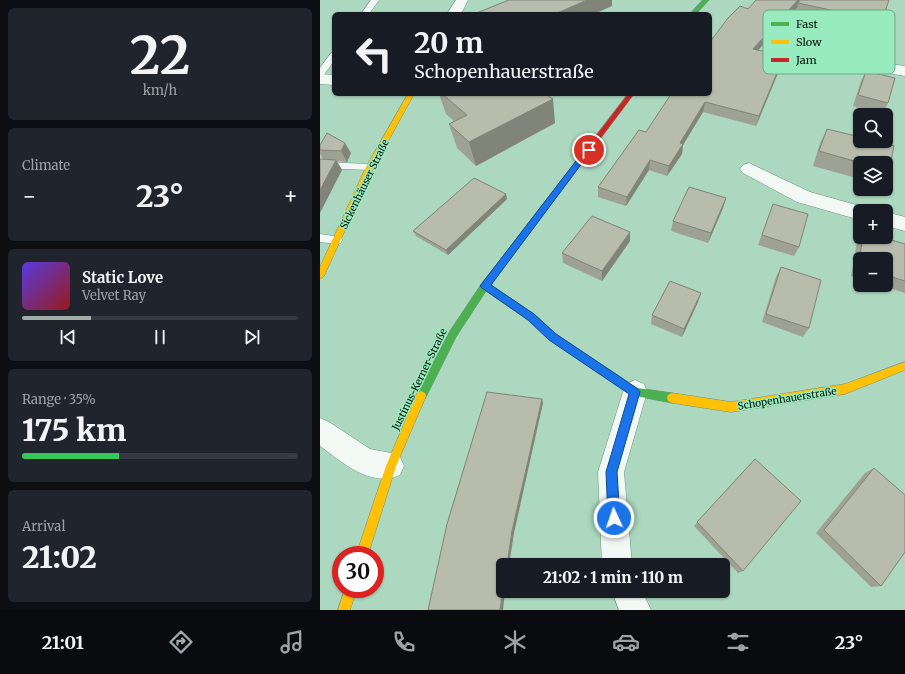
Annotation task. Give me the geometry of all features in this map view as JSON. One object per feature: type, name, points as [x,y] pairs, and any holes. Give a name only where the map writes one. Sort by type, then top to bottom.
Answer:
[{"type":"street","points":[[455,12],[462,0]]},
{"type":"street","points":[[695,12],[706,0]]},
{"type":"street","points":[[895,70],[905,71]]},
{"type":"street","points":[[320,79],[332,80]]},
{"type":"street","name":"Sickenhäuser Straße","points":[[320,276],[370,167],[410,96]]},
{"type":"street","name":"Justinus-Kerner-Straße","points":[[391,466],[437,362],[464,315],[629,96]]},
{"type":"street","points":[[749,169],[804,197],[853,211]]},
{"type":"street","points":[[893,221],[905,224]]},
{"type":"street","name":"Schopenhauerstraße","points":[[485,286],[531,317],[552,337],[635,392],[731,407],[845,389],[905,366]]},
{"type":"street","points":[[617,558],[611,472],[635,392]]},
{"type":"street","points":[[320,431],[365,462],[391,466],[365,546]]},
{"type":"street","points":[[344,610],[348,598]]},
{"type":"street","points":[[630,598],[635,610]]},
{"type":"lane","points":[[366,12],[375,0]]},
{"type":"lane","points":[[320,74],[332,58]]},
{"type":"lane","points":[[320,165],[370,167]]},
{"type":"lane","points":[[320,238],[337,240]]},
{"type":"building","points":[[509,0],[587,0],[560,12],[479,12]]},
{"type":"building","points":[[756,0],[798,0],[789,10],[763,10],[763,38],[753,49],[763,51],[763,74],[776,74],[759,116],[705,102],[680,143],[683,144],[669,166],[650,160],[627,197],[598,187],[639,130],[646,132],[670,96],[712,96],[712,39],[728,18],[740,6],[748,9]]},
{"type":"building","points":[[800,0],[889,0],[886,10],[831,10],[798,3]]},
{"type":"building","points":[[865,74],[878,74],[895,78],[888,103],[858,95]]},
{"type":"building","points":[[444,96],[548,96],[553,99],[469,142],[449,124],[467,115]]},
{"type":"building","points":[[827,129],[853,135],[853,148],[893,148],[894,146],[892,156],[853,156],[853,161],[819,151]]},
{"type":"building","points":[[327,133],[345,143],[341,151],[320,150],[320,145]]},
{"type":"building","points":[[320,159],[336,160],[320,190]]},
{"type":"building","points":[[474,178],[506,194],[446,250],[413,231]]},
{"type":"building","points":[[689,187],[726,198],[711,233],[673,221]]},
{"type":"building","points":[[773,204],[808,214],[799,247],[762,235]]},
{"type":"building","points":[[592,216],[630,232],[602,271],[562,253]]},
{"type":"building","points":[[893,240],[905,244],[905,281],[893,277],[893,252],[860,252],[862,244],[893,244]]},
{"type":"building","points":[[781,267],[821,280],[809,328],[766,314]]},
{"type":"building","points":[[670,281],[701,293],[684,329],[652,315]]},
{"type":"building","points":[[487,392],[542,399],[512,531],[508,558],[496,558],[496,598],[502,598],[500,610],[428,610],[447,524]]},
{"type":"building","points":[[755,459],[801,501],[743,571],[697,522]]},
{"type":"building","points":[[874,468],[905,495],[905,552],[881,586],[824,530]]},
{"type":"traffic: fast","points":[[695,12],[706,0]]},
{"type":"traffic: fast","points":[[421,396],[453,334],[485,286],[507,257]]},
{"type":"traffic: fast","points":[[485,286],[531,317],[553,337],[635,392],[672,398]]},
{"type":"traffic: slow","points":[[320,276],[370,167],[410,96]]},
{"type":"traffic: slow","points":[[672,398],[731,407],[845,389],[905,366]]},
{"type":"traffic: slow","points":[[365,546],[391,466],[421,396]]},
{"type":"traffic: slow","points":[[344,610],[348,598]]},
{"type":"traffic: jam","points":[[507,257],[629,96]]},
{"type":"route","points":[[589,150],[485,286],[502,296],[531,317],[552,337],[635,392],[611,472],[614,518]]}]
